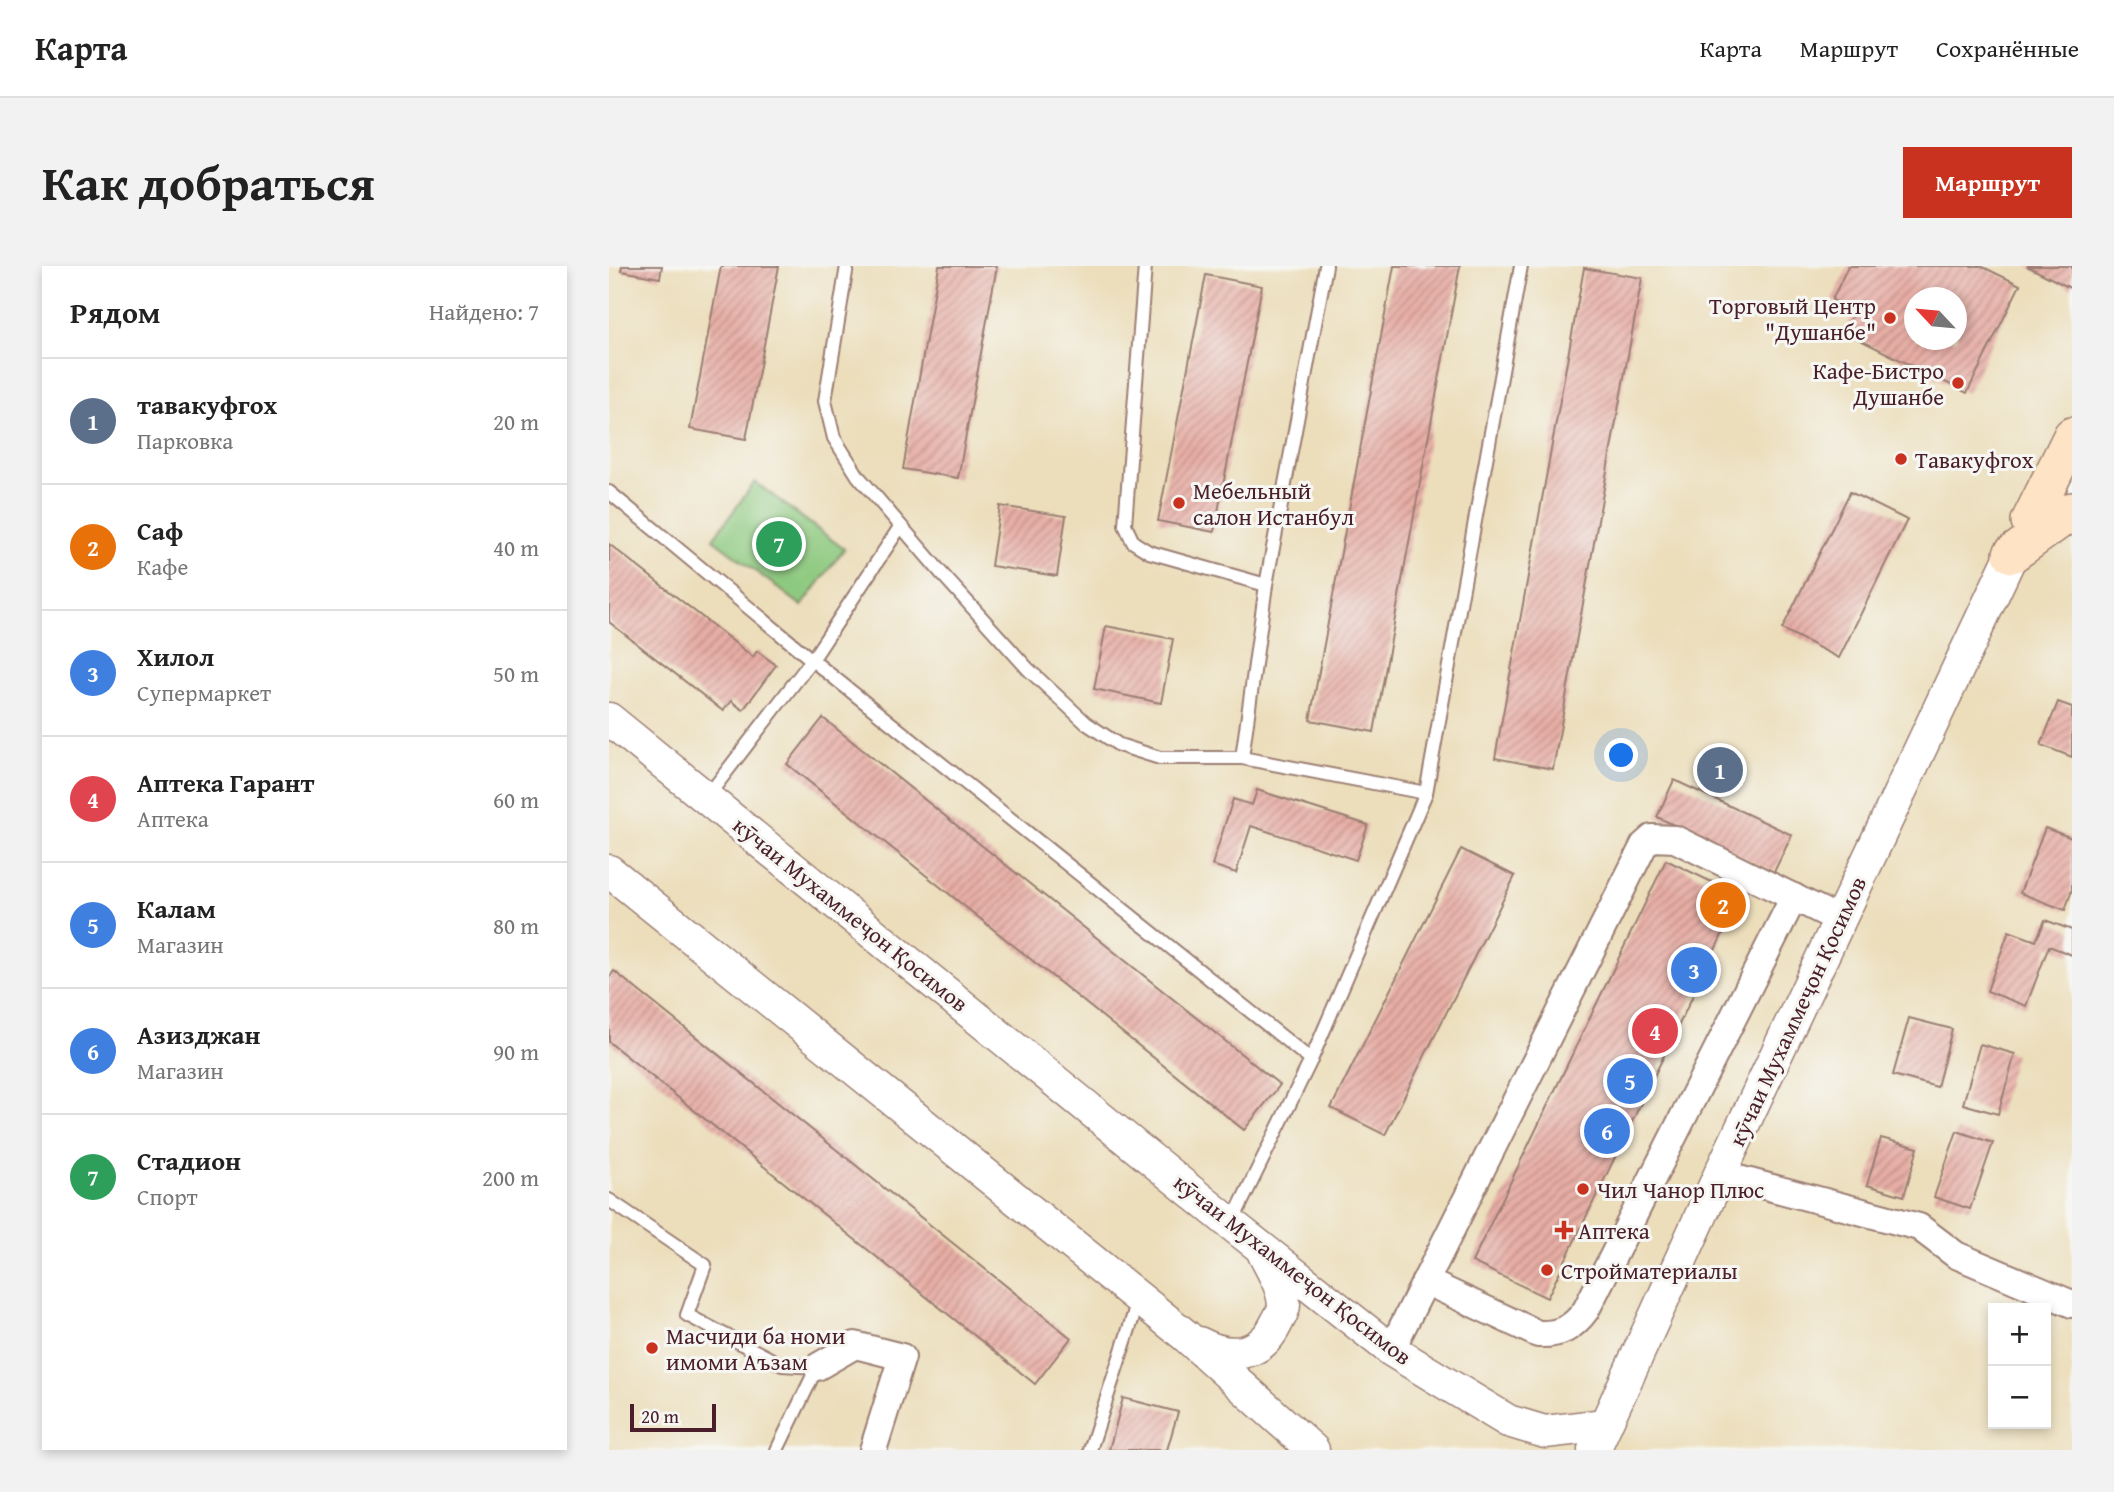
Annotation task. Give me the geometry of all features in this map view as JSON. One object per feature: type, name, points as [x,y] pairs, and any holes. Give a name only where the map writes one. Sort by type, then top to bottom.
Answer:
[{"type":"main road","points":[[2030,521],[2072,436]]},
{"type":"main road","points":[[2012,554],[2072,511]]},
{"type":"street","name":"кӯчаи Мухаммеҷон Қосимов","points":[[609,719],[1263,1250],[1391,1350],[1508,1421],[1545,1432],[1599,1438],[1720,1174],[2012,554],[2030,521],[2072,475]]},
{"type":"street","points":[[1391,1350],[1644,845],[1652,838],[1675,839],[1840,920]]},
{"type":"street","points":[[609,871],[1139,1297],[1313,1450]]},
{"type":"street","points":[[1425,1281],[1538,1334],[1558,1333],[1577,1323],[1586,1310],[1794,897]]},
{"type":"street","points":[[1720,1174],[1919,1227],[1956,1255],[2072,1304]]},
{"type":"street","points":[[1186,1336],[1215,1352],[1247,1353],[1269,1339],[1284,1307],[1278,1282],[1263,1250]]},
{"type":"street","points":[[817,1367],[855,1345],[902,1357],[873,1450]]},
{"type":"lane","points":[[847,266],[825,401],[834,438],[858,476],[900,527],[1028,670],[1086,723],[1119,745],[1160,758],[1242,758],[1426,793]]},
{"type":"lane","points":[[1145,266],[1125,525],[1133,542],[1149,551],[1266,585]]},
{"type":"lane","points":[[1242,758],[1266,585],[1326,266]]},
{"type":"lane","points":[[1231,1224],[1311,1060],[1426,793],[1521,266]]},
{"type":"lane","points":[[609,492],[812,660],[1311,1060]]},
{"type":"lane","points":[[707,797],[812,660],[900,527]]},
{"type":"lane","points":[[609,1200],[705,1265],[687,1315],[782,1365],[817,1367],[777,1450]]},
{"type":"lane","points":[[1090,1450],[1139,1297]]},
{"type":"green space","points":[[755,482],[844,549],[802,606],[713,539]]},
{"type":"building","points":[[622,266],[662,266],[660,278],[621,271]]},
{"type":"building","points":[[721,266],[779,266],[746,439],[690,429]]},
{"type":"building","points":[[939,266],[997,266],[958,478],[903,469]]},
{"type":"building","points":[[1394,266],[1460,266],[1374,732],[1310,720]]},
{"type":"building","points":[[1848,266],[1981,266],[2020,285],[1967,393],[1844,332],[1854,310],[1832,300]]},
{"type":"building","points":[[2027,266],[2072,266],[2072,289]]},
{"type":"building","points":[[1584,268],[1642,278],[1553,769],[1495,758]]},
{"type":"building","points":[[1206,275],[1262,286],[1214,532],[1158,521]]},
{"type":"building","points":[[1850,492],[1907,520],[1839,658],[1782,629]]},
{"type":"building","points":[[1000,506],[1066,516],[1057,576],[991,566]]},
{"type":"building","points":[[609,544],[753,657],[757,651],[776,665],[743,710],[731,701],[723,711],[609,622]]},
{"type":"building","points":[[1106,626],[1173,639],[1161,703],[1094,689]]},
{"type":"building","points":[[2058,702],[2072,707],[2072,757],[2041,745]]},
{"type":"building","points":[[823,718],[1280,1085],[1244,1130],[787,764]]},
{"type":"building","points":[[1674,780],[1792,835],[1774,872],[1657,817]]},
{"type":"building","points":[[1257,790],[1368,825],[1356,860],[1251,826],[1236,873],[1212,865],[1233,799],[1252,805]]},
{"type":"building","points":[[2045,828],[2072,838],[2072,890],[2065,910],[2020,893]]},
{"type":"building","points":[[1461,849],[1515,876],[1385,1135],[1331,1108]]},
{"type":"building","points":[[1666,860],[1741,896],[1547,1298],[1472,1262]]},
{"type":"building","points":[[2045,920],[2072,930],[2072,955],[2049,946],[2026,1006],[1987,991],[2009,931],[2036,941]]},
{"type":"building","points":[[614,971],[1071,1338],[1035,1384],[609,1042],[609,978]]},
{"type":"building","points":[[1909,1018],[1952,1029],[1937,1087],[1893,1075]]},
{"type":"building","points":[[1980,1044],[2015,1054],[1998,1114],[1963,1104]]},
{"type":"building","points":[[1957,1131],[1993,1143],[1970,1209],[1934,1197]]},
{"type":"building","points":[[1881,1138],[1918,1148],[1904,1196],[1867,1185]]},
{"type":"building","points":[[1123,1398],[1178,1412],[1167,1450],[1109,1450]]},
{"type":"place","name":"Торговый Центр \"Душанбе\"","points":[[1890,318]]},
{"type":"place","name":"Кафе-Бистро Душанбе","points":[[1958,383]]},
{"type":"place","name":"Тавакуфгох","points":[[1901,459]]},
{"type":"place","name":"Мебельный салон Истанбул","points":[[1179,503]]},
{"type":"place","name":"Стадион","points":[[779,544]]},
{"type":"place","name":"тавакуфгох","points":[[1720,770]]},
{"type":"place","name":"Саф","points":[[1723,905]]},
{"type":"place","name":"Хилол","points":[[1694,970]]},
{"type":"place","name":"Аптека Гарант","points":[[1655,1031]]},
{"type":"place","name":"Калам","points":[[1630,1081]]},
{"type":"place","name":"Азизджан","points":[[1607,1131]]},
{"type":"place","name":"Чил Чанор Плюс","points":[[1583,1189]]},
{"type":"place","name":"Аптека","points":[[1564,1230]]},
{"type":"place","name":"Стройматериалы","points":[[1547,1270]]},
{"type":"place","name":"Масчиди ба номи имоми Аъзам","points":[[652,1348]]}]
